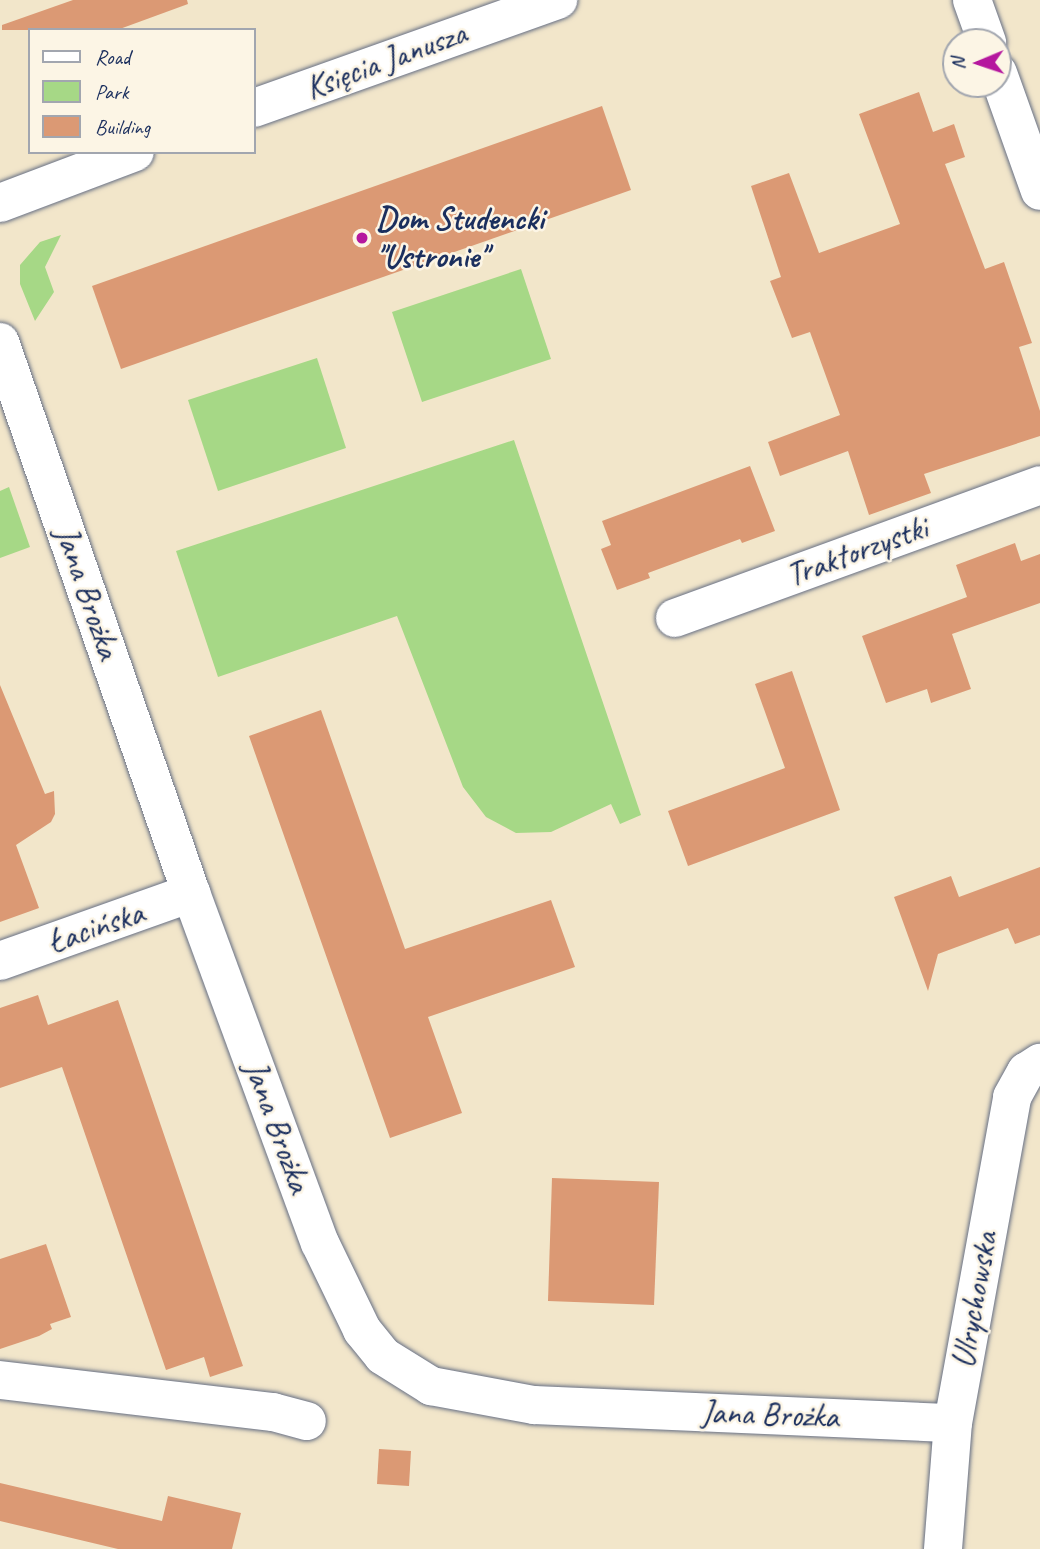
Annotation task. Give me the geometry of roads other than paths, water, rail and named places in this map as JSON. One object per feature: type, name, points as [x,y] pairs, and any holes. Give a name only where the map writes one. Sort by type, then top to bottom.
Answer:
[{"type":"street","name":"Księcia Janusza","points":[[256,107],[558,0]]},
{"type":"street","points":[[972,0],[982,28]]},
{"type":"street","points":[[1007,98],[1040,191]]},
{"type":"street","points":[[0,202],[130,154]]},
{"type":"street","name":"Jana Brożka","points":[[0,342],[191,893],[320,1243],[362,1330],[383,1356],[431,1386],[534,1405],[953,1423]]},
{"type":"street","name":"Traktorzystki","points":[[674,618],[1040,485]]},
{"type":"street","name":"Łacińska","points":[[0,961],[191,893]]},
{"type":"street","name":"Ulrychowska","points":[[943,1549],[953,1423],[1012,1097],[1026,1072],[1040,1063]]},
{"type":"street","points":[[0,1380],[273,1412],[307,1422]]},
{"type":"place","name":"Dom Studencki \"Ustronie\"","points":[[362,238]]}]
